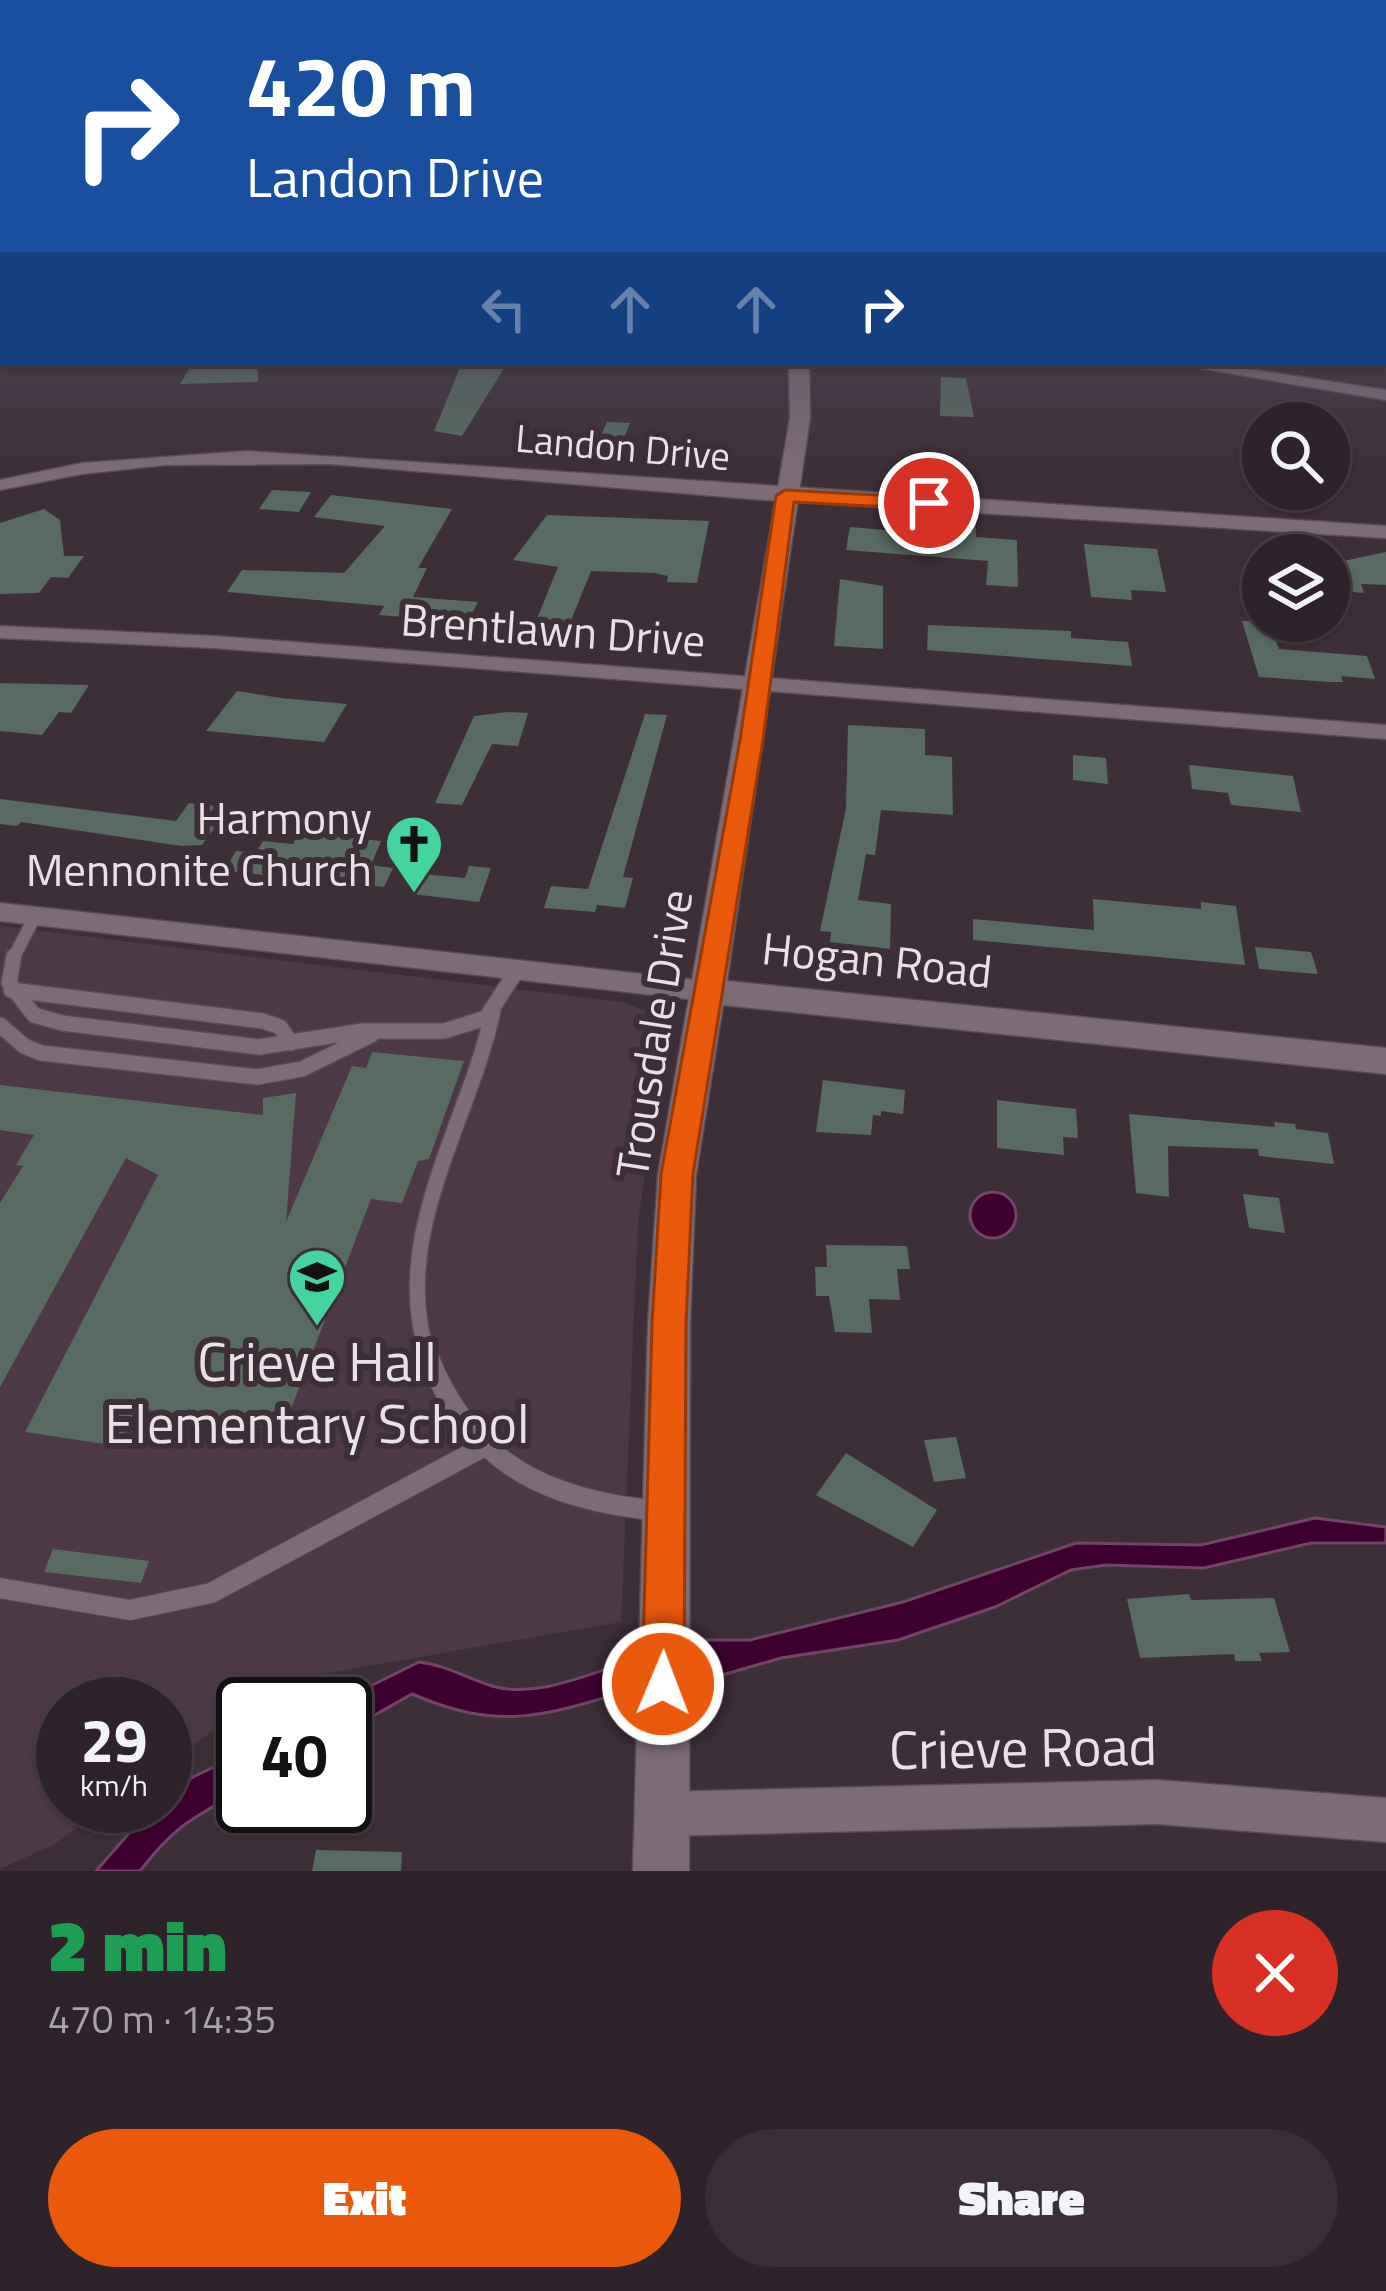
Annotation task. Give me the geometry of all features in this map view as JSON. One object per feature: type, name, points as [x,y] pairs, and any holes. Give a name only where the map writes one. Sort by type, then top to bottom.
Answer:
[{"type":"street","name":"Trousdale Drive","points":[[661,1871],[665,1512],[677,1174],[802,407],[799,366]]},
{"type":"street","points":[[1198,366],[1386,395]]},
{"type":"street","name":"Landon Drive","points":[[0,485],[104,466],[279,454],[785,496],[1386,532]]},
{"type":"street","name":"Brentlawn Drive","points":[[0,632],[214,642],[1386,732]]},
{"type":"street","name":"Hogan Road","points":[[0,912],[1386,1061]]},
{"type":"street","name":"Crieve Road","points":[[661,1814],[1157,1802],[1386,1820]]},
{"type":"lane","points":[[6,990],[13,958],[35,916]]},
{"type":"lane","points":[[517,970],[494,1011],[487,1047],[421,1237],[415,1279],[418,1327],[453,1409],[483,1447],[524,1478],[569,1498],[608,1508],[665,1512]]},
{"type":"lane","points":[[6,990],[34,1015],[51,1022],[259,1046],[380,1031],[444,1031],[476,1023],[494,1011]]},
{"type":"lane","points":[[6,990],[263,1021],[280,1028],[291,1043]]},
{"type":"lane","points":[[0,1025],[24,1046],[41,1053],[257,1077],[302,1069],[380,1031]]},
{"type":"lane","points":[[0,1588],[130,1610],[211,1593],[483,1447]]},
{"type":"shaded area","name":"Crieve Hall Elementary School","points":[[0,926],[622,1002],[669,1019],[638,1220],[621,1622],[305,1677],[216,1677],[216,1728],[192,1746],[192,1677],[36,1677],[36,1833],[70,1833],[0,1869]]},
{"type":"shaded area","points":[[993,1192],[1009,1199],[1016,1215],[1009,1231],[993,1238],[977,1231],[970,1215],[977,1199]]},
{"type":"shaded area","points":[[1315,1518],[1386,1527],[1386,1543],[1311,1543],[1204,1568],[1106,1565],[1071,1570],[995,1607],[898,1640],[781,1658],[705,1680],[706,1640],[750,1640],[903,1602],[1076,1543],[1201,1545]]},
{"type":"shaded area","points":[[419,1662],[508,1689],[557,1684],[622,1664],[621,1693],[540,1714],[468,1713],[412,1694],[372,1717],[372,1685]]},
{"type":"shaded area","points":[[216,1766],[216,1806],[192,1820],[192,1778]]},
{"type":"shaded area","points":[[129,1833],[174,1833],[140,1871],[96,1871]]},
{"type":"building","points":[[191,366],[258,366],[258,382],[180,384]]},
{"type":"building","points":[[461,366],[505,366],[462,436],[434,431]]},
{"type":"building","points":[[941,377],[966,378],[974,417],[940,416]]},
{"type":"building","points":[[607,422],[630,423],[617,455],[593,453]]},
{"type":"building","points":[[272,490],[311,492],[299,512],[259,509]]},
{"type":"building","points":[[331,495],[452,509],[418,568],[427,568],[413,597],[478,602],[468,622],[379,615],[384,606],[227,592],[242,570],[344,573],[385,526],[314,517]]},
{"type":"building","points":[[44,509],[60,520],[64,556],[84,556],[68,578],[51,577],[39,593],[0,594],[0,523]]},
{"type":"building","points":[[547,515],[709,521],[697,583],[667,582],[668,576],[654,573],[591,571],[568,628],[534,626],[558,567],[513,560]]},
{"type":"building","points":[[958,516],[975,517],[976,537],[1017,540],[1018,587],[986,585],[988,561],[846,550],[850,527],[956,536]]},
{"type":"building","points":[[1084,544],[1157,549],[1166,592],[1131,590],[1132,600],[1091,597]]},
{"type":"building","points":[[1386,552],[1386,585],[1361,584],[1364,593],[1350,592],[1350,560]]},
{"type":"building","points":[[840,579],[883,586],[883,649],[834,646]]},
{"type":"building","points":[[928,625],[1071,631],[1071,638],[1128,642],[1132,666],[927,650]]},
{"type":"building","points":[[1248,642],[1367,656],[1375,679],[1341,676],[1343,682],[1329,682],[1259,677]]},
{"type":"building","points":[[0,683],[89,685],[71,713],[59,712],[42,735],[0,731]]},
{"type":"building","points":[[237,691],[347,704],[324,742],[206,731]]},
{"type":"building","points":[[528,713],[518,746],[492,744],[462,805],[435,803],[474,716]]},
{"type":"building","points":[[645,714],[667,715],[623,877],[633,878],[625,908],[597,905],[595,912],[544,908],[551,886],[588,889]]},
{"type":"building","points":[[848,725],[925,729],[925,755],[952,757],[953,815],[881,810],[875,855],[866,854],[858,900],[891,904],[890,949],[830,942],[831,932],[820,931],[846,808]]},
{"type":"building","points":[[1073,755],[1106,758],[1108,784],[1073,780]]},
{"type":"building","points":[[1189,765],[1293,776],[1301,812],[1231,805],[1228,793],[1192,789]]},
{"type":"building","points":[[0,799],[176,821],[189,803],[215,806],[202,825],[215,827],[202,845],[181,846],[21,822],[17,826],[0,824]]},
{"type":"building","points":[[301,828],[381,841],[371,865],[393,868],[384,887],[224,871],[236,851],[256,853],[263,841],[293,844]]},
{"type":"building","points":[[469,866],[491,868],[479,902],[412,894],[421,874],[465,878]]},
{"type":"building","points":[[1093,899],[1201,909],[1201,902],[1236,906],[1245,965],[973,940],[973,919],[1094,930]]},
{"type":"building","points":[[1255,947],[1311,952],[1318,974],[1259,969]]},
{"type":"building","points":[[372,1052],[464,1061],[429,1159],[418,1161],[402,1203],[371,1199],[283,1430],[136,1408],[118,1446],[25,1432],[158,1175],[126,1158],[0,1387],[0,1203],[23,1166],[16,1165],[34,1135],[0,1130],[0,1085],[263,1115],[263,1098],[296,1093],[286,1222],[352,1066],[366,1068]]},
{"type":"building","points":[[823,1080],[905,1090],[903,1114],[881,1111],[881,1116],[873,1115],[871,1135],[816,1132]]},
{"type":"building","points":[[997,1100],[1076,1109],[1078,1138],[1063,1137],[1064,1155],[997,1148]]},
{"type":"building","points":[[1129,1114],[1275,1127],[1274,1122],[1295,1124],[1296,1129],[1328,1133],[1334,1164],[1259,1156],[1258,1149],[1168,1146],[1169,1197],[1136,1193]]},
{"type":"building","points":[[1243,1194],[1279,1198],[1285,1233],[1249,1228]]},
{"type":"building","points":[[826,1245],[907,1246],[910,1269],[897,1269],[900,1300],[869,1299],[872,1333],[835,1332],[829,1296],[816,1296],[815,1267],[827,1267]]},
{"type":"building","points":[[956,1437],[966,1478],[934,1482],[924,1440]]},
{"type":"building","points":[[846,1453],[937,1510],[913,1547],[816,1495]]},
{"type":"building","points":[[53,1549],[149,1561],[141,1583],[44,1572]]},
{"type":"building","points":[[1189,1594],[1191,1600],[1274,1598],[1290,1652],[1259,1653],[1262,1661],[1235,1661],[1234,1654],[1140,1658],[1127,1599]]},
{"type":"building","points":[[316,1850],[402,1852],[401,1871],[312,1871]]},
{"type":"place","name":"Harmony Mennonite Church","points":[[414,895]]},
{"type":"place","name":"Crieve Hall Elementary School","points":[[317,1328]]},
{"type":"route","points":[[663,1684],[669,1323],[677,1174],[752,740],[785,496],[929,503]]}]
